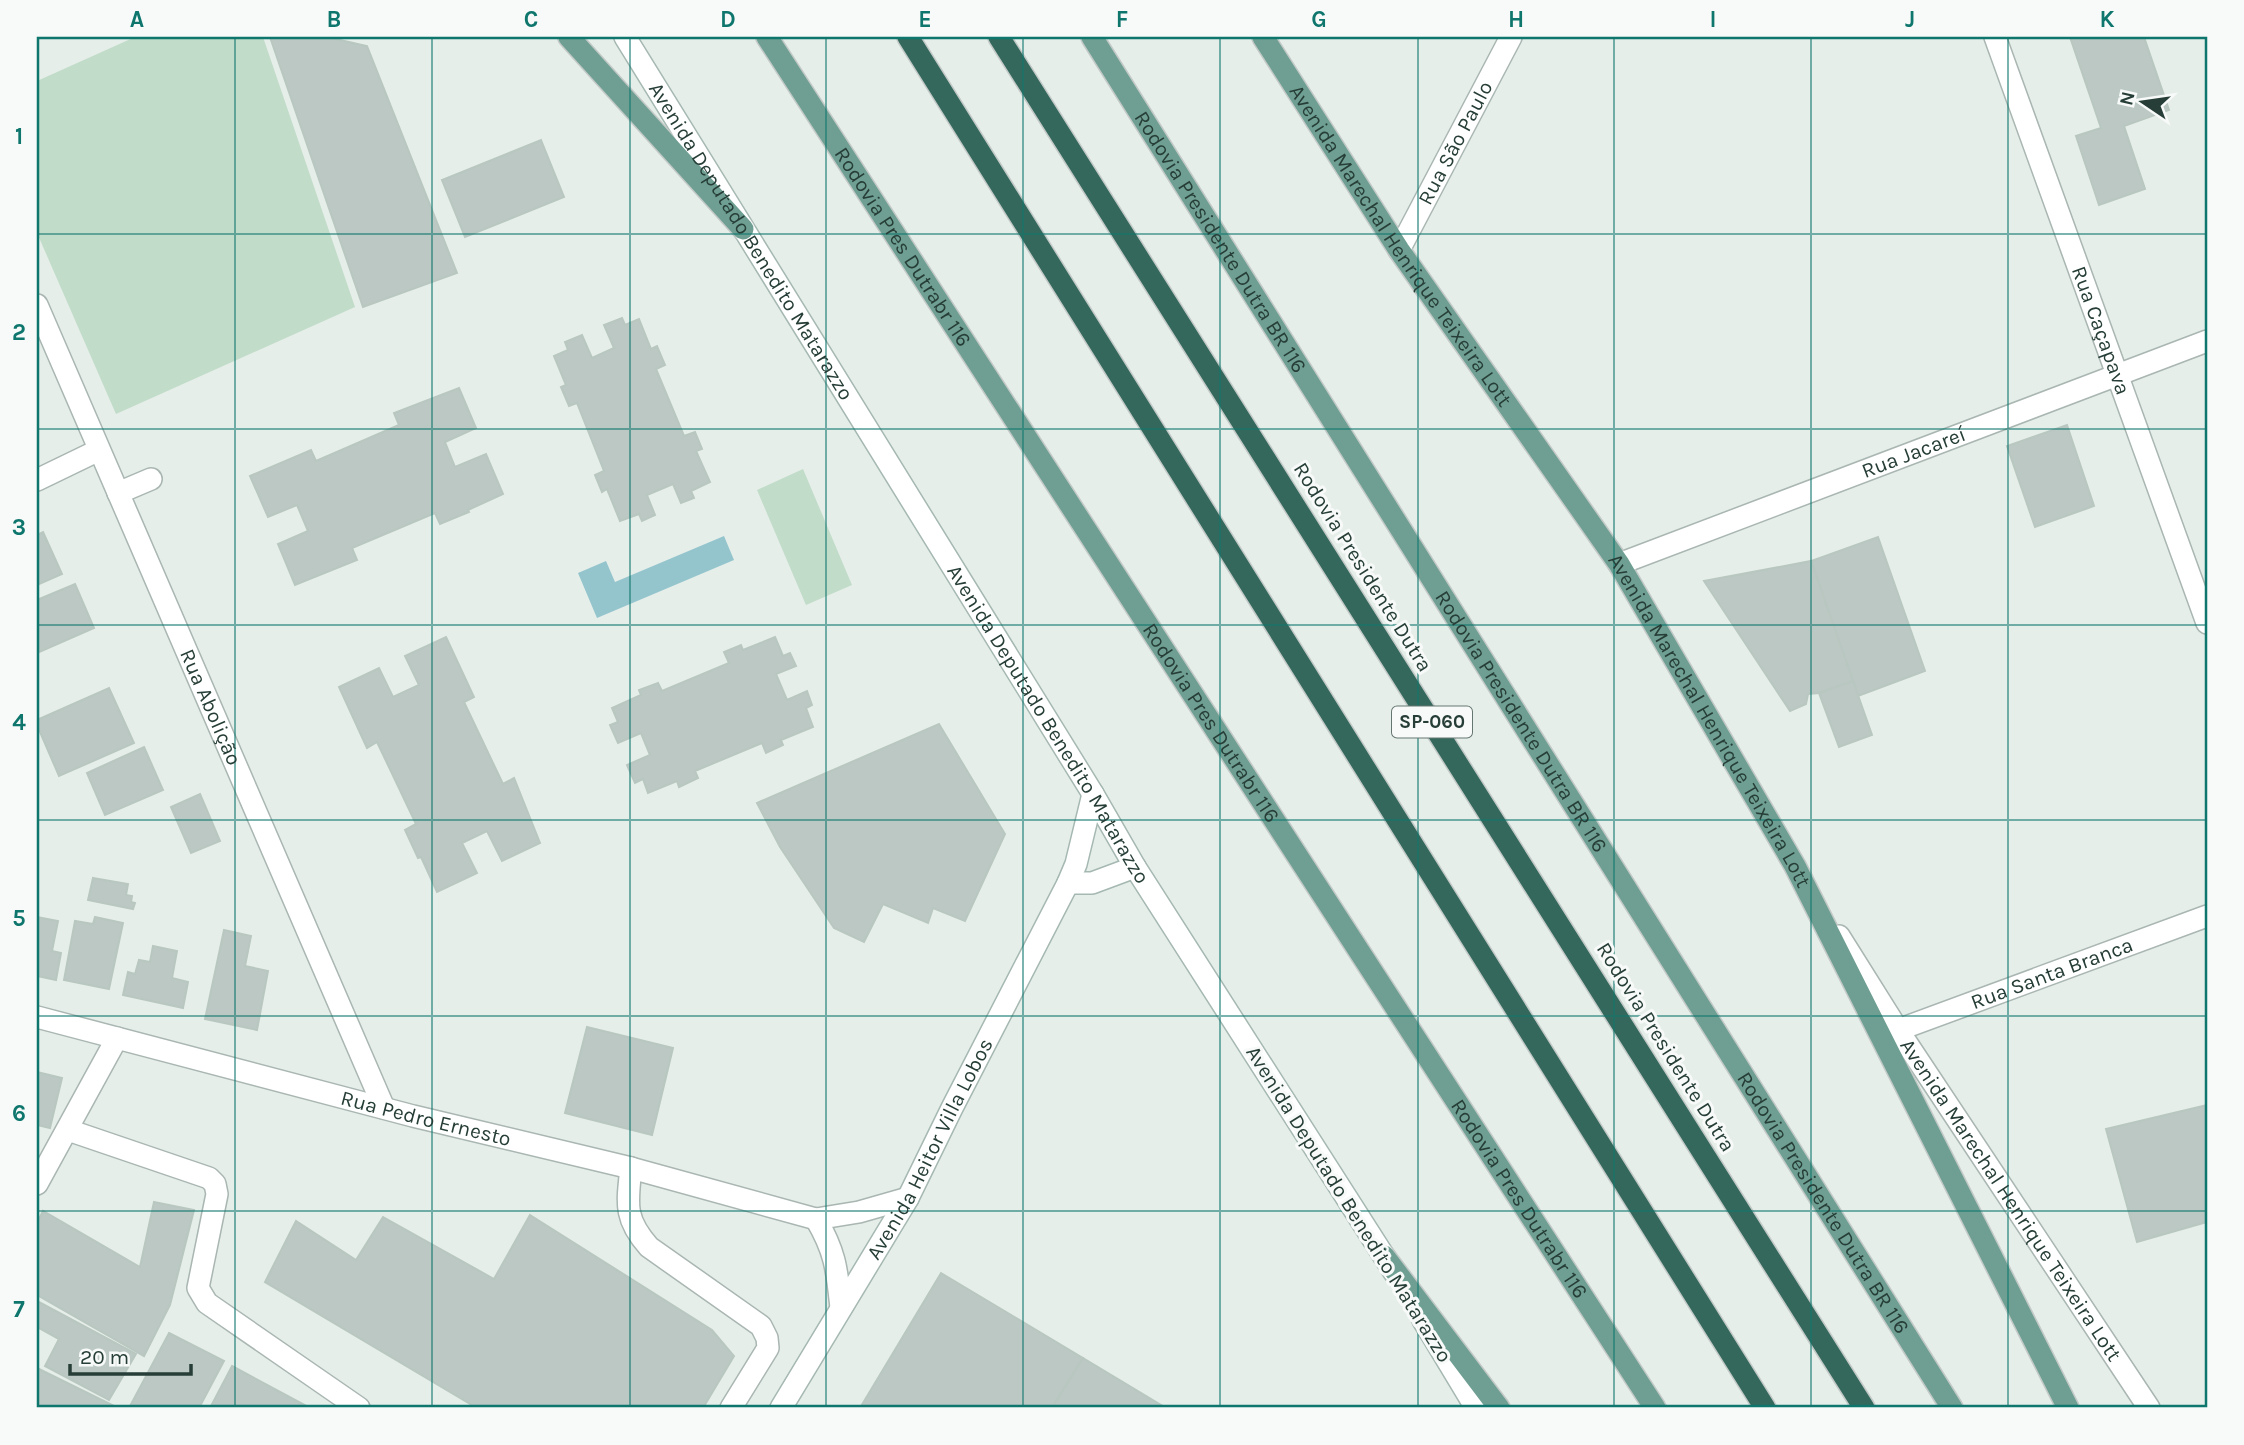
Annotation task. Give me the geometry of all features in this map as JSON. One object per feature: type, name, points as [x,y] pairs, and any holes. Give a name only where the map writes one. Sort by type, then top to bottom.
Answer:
[{"type":"highway","points":[[908,37],[1765,1408]]},
{"type":"highway","name":"Rodovia Presidente Dutra","points":[[999,37],[1864,1408]]},
{"type":"main road","points":[[569,37],[743,229]]},
{"type":"main road","name":"Rodovia Pres Dutrabr 116","points":[[767,37],[1655,1408]]},
{"type":"main road","name":"Rodovia Presidente Dutra BR 116","points":[[1092,37],[1952,1408]]},
{"type":"main road","name":"Avenida Marechal Henrique Teixeira Lott","points":[[1262,37],[1399,250],[1619,564],[1795,866]]},
{"type":"main road","points":[[1795,866],[2068,1408]]},
{"type":"main road","points":[[1384,1256],[1499,1408]]},
{"type":"street","name":"Avenida Deputado Benedito Matarazzo","points":[[625,37],[1093,794],[1135,867],[1384,1256],[1476,1408]]},
{"type":"street","name":"Rua São Paulo","points":[[1399,250],[1511,37]]},
{"type":"street","name":"Rua Caçapava","points":[[1995,37],[2207,623]]},
{"type":"street","name":"Rua Abolição","points":[[37,305],[384,1108]]},
{"type":"street","name":"Rua Jacareí","points":[[1619,564],[2207,341]]},
{"type":"street","points":[[37,480],[99,450]]},
{"type":"street","points":[[118,493],[151,479]]},
{"type":"street","name":"Avenida Heitor Villa Lobos","points":[[781,1408],[908,1198],[1068,883],[1076,864],[1093,794]]},
{"type":"street","name":"Avenida Marechal Henrique Teixeira Lott","points":[[1795,866],[1898,1030],[2149,1408]]},
{"type":"street","points":[[1068,883],[1093,883],[1135,867]]},
{"type":"street","name":"Rua Santa Branca","points":[[1898,1030],[2207,916]]},
{"type":"street","name":"Rua Pedro Ernesto","points":[[37,1017],[384,1108],[631,1168],[816,1219],[859,1212],[908,1198]]},
{"type":"street","points":[[37,1184],[117,1038]]},
{"type":"street","points":[[68,1130],[209,1178],[215,1184],[217,1194],[198,1288],[207,1303],[359,1408]]},
{"type":"street","points":[[631,1168],[627,1204],[635,1231],[649,1247],[761,1326],[767,1338],[768,1348],[731,1408]]},
{"type":"street","points":[[816,1219],[830,1243],[837,1266],[841,1308]]},
{"type":"green space","points":[[135,37],[263,37],[355,307],[116,414],[37,233],[37,81]]},
{"type":"green space","points":[[803,469],[852,585],[806,605],[757,490]]},
{"type":"water","points":[[724,536],[734,560],[597,618],[578,573],[606,561],[615,582]]},
{"type":"building","points":[[270,37],[327,37],[367,46],[457,273],[363,307]]},
{"type":"building","points":[[2070,37],[2144,37],[2169,110],[2124,126],[2145,189],[2099,205],[2076,136],[2101,128]]},
{"type":"building","points":[[541,140],[564,197],[465,237],[442,180]]},
{"type":"building","points":[[622,318],[625,325],[639,319],[651,349],[657,346],[665,365],[656,369],[684,436],[695,432],[702,449],[696,451],[710,482],[691,491],[694,498],[681,503],[673,484],[647,495],[655,515],[642,521],[639,514],[620,521],[607,489],[602,492],[595,475],[604,471],[577,403],[569,406],[561,387],[566,385],[554,356],[568,350],[565,342],[582,335],[592,358],[614,348],[604,325]]},
{"type":"building","points":[[459,388],[476,428],[445,442],[455,467],[486,454],[503,494],[440,524],[435,513],[352,548],[357,560],[295,585],[278,544],[308,531],[297,505],[268,517],[250,476],[311,450],[316,461],[399,425],[394,413]]},
{"type":"building","points":[[2067,425],[2094,506],[2035,527],[2007,446]]},
{"type":"building","points":[[43,532],[62,574],[37,585],[37,535]]},
{"type":"building","points":[[1878,537],[1925,671],[1858,696],[1811,561]]},
{"type":"building","points":[[1811,561],[1853,681],[1808,694],[1806,704],[1790,711],[1704,581]]},
{"type":"building","points":[[75,584],[94,628],[37,653],[37,600]]},
{"type":"building","points":[[446,637],[474,697],[464,702],[503,784],[514,778],[540,843],[502,861],[487,831],[462,843],[477,873],[437,892],[405,830],[416,824],[377,742],[367,748],[339,687],[379,668],[393,697],[419,685],[405,656]]},
{"type":"building","points":[[775,637],[783,656],[790,653],[796,666],[776,674],[787,700],[807,691],[812,705],[806,708],[813,727],[781,740],[783,745],[766,753],[762,743],[695,771],[698,778],[679,787],[677,781],[648,793],[643,779],[635,783],[627,765],[650,755],[641,733],[618,743],[610,725],[618,722],[612,708],[641,695],[639,690],[658,683],[662,691],[729,663],[724,652],[741,645],[743,650]]},
{"type":"building","points":[[1853,681],[1872,735],[1839,747],[1819,693]]},
{"type":"building","points":[[109,688],[134,743],[59,776],[37,720]]},
{"type":"building","points":[[939,724],[1005,834],[965,921],[933,908],[928,923],[883,904],[864,942],[834,928],[780,847],[757,803]]},
{"type":"building","points":[[144,747],[163,790],[105,815],[87,773]]},
{"type":"building","points":[[200,794],[220,841],[191,853],[171,807]]},
{"type":"building","points":[[93,878],[128,884],[126,895],[132,896],[131,902],[135,903],[133,909],[88,900]]},
{"type":"building","points":[[37,917],[58,921],[52,951],[61,953],[56,980],[37,976]]},
{"type":"building","points":[[95,917],[123,923],[109,989],[64,980],[75,921],[93,924]]},
{"type":"building","points":[[224,930],[251,936],[245,966],[268,971],[257,1030],[205,1019]]},
{"type":"building","points":[[153,946],[177,951],[172,978],[188,982],[183,1008],[123,995],[128,972],[135,974],[139,960],[150,962]]},
{"type":"building","points":[[587,1027],[673,1048],[652,1135],[565,1113]]},
{"type":"building","points":[[37,1072],[62,1078],[50,1128],[37,1125]]},
{"type":"building","points":[[2207,1105],[2207,1222],[2137,1242],[2106,1129]]},
{"type":"building","points":[[154,1202],[194,1210],[170,1305],[144,1356],[37,1295],[37,1223],[43,1211],[140,1267]]},
{"type":"building","points":[[530,1215],[712,1330],[734,1356],[703,1408],[477,1408],[265,1282],[296,1221],[356,1260],[383,1217],[494,1279]]},
{"type":"building","points":[[941,1273],[1083,1358],[1052,1408],[860,1408]]},
{"type":"building","points":[[37,1301],[136,1354],[109,1400],[45,1366],[59,1339],[37,1327]]},
{"type":"building","points":[[169,1333],[224,1361],[199,1408],[129,1408]]},
{"type":"building","points":[[1083,1358],[1166,1408],[1052,1408]]},
{"type":"building","points":[[232,1366],[310,1408],[210,1408]]},
{"type":"building","points":[[37,1368],[118,1408],[37,1408]]}]
